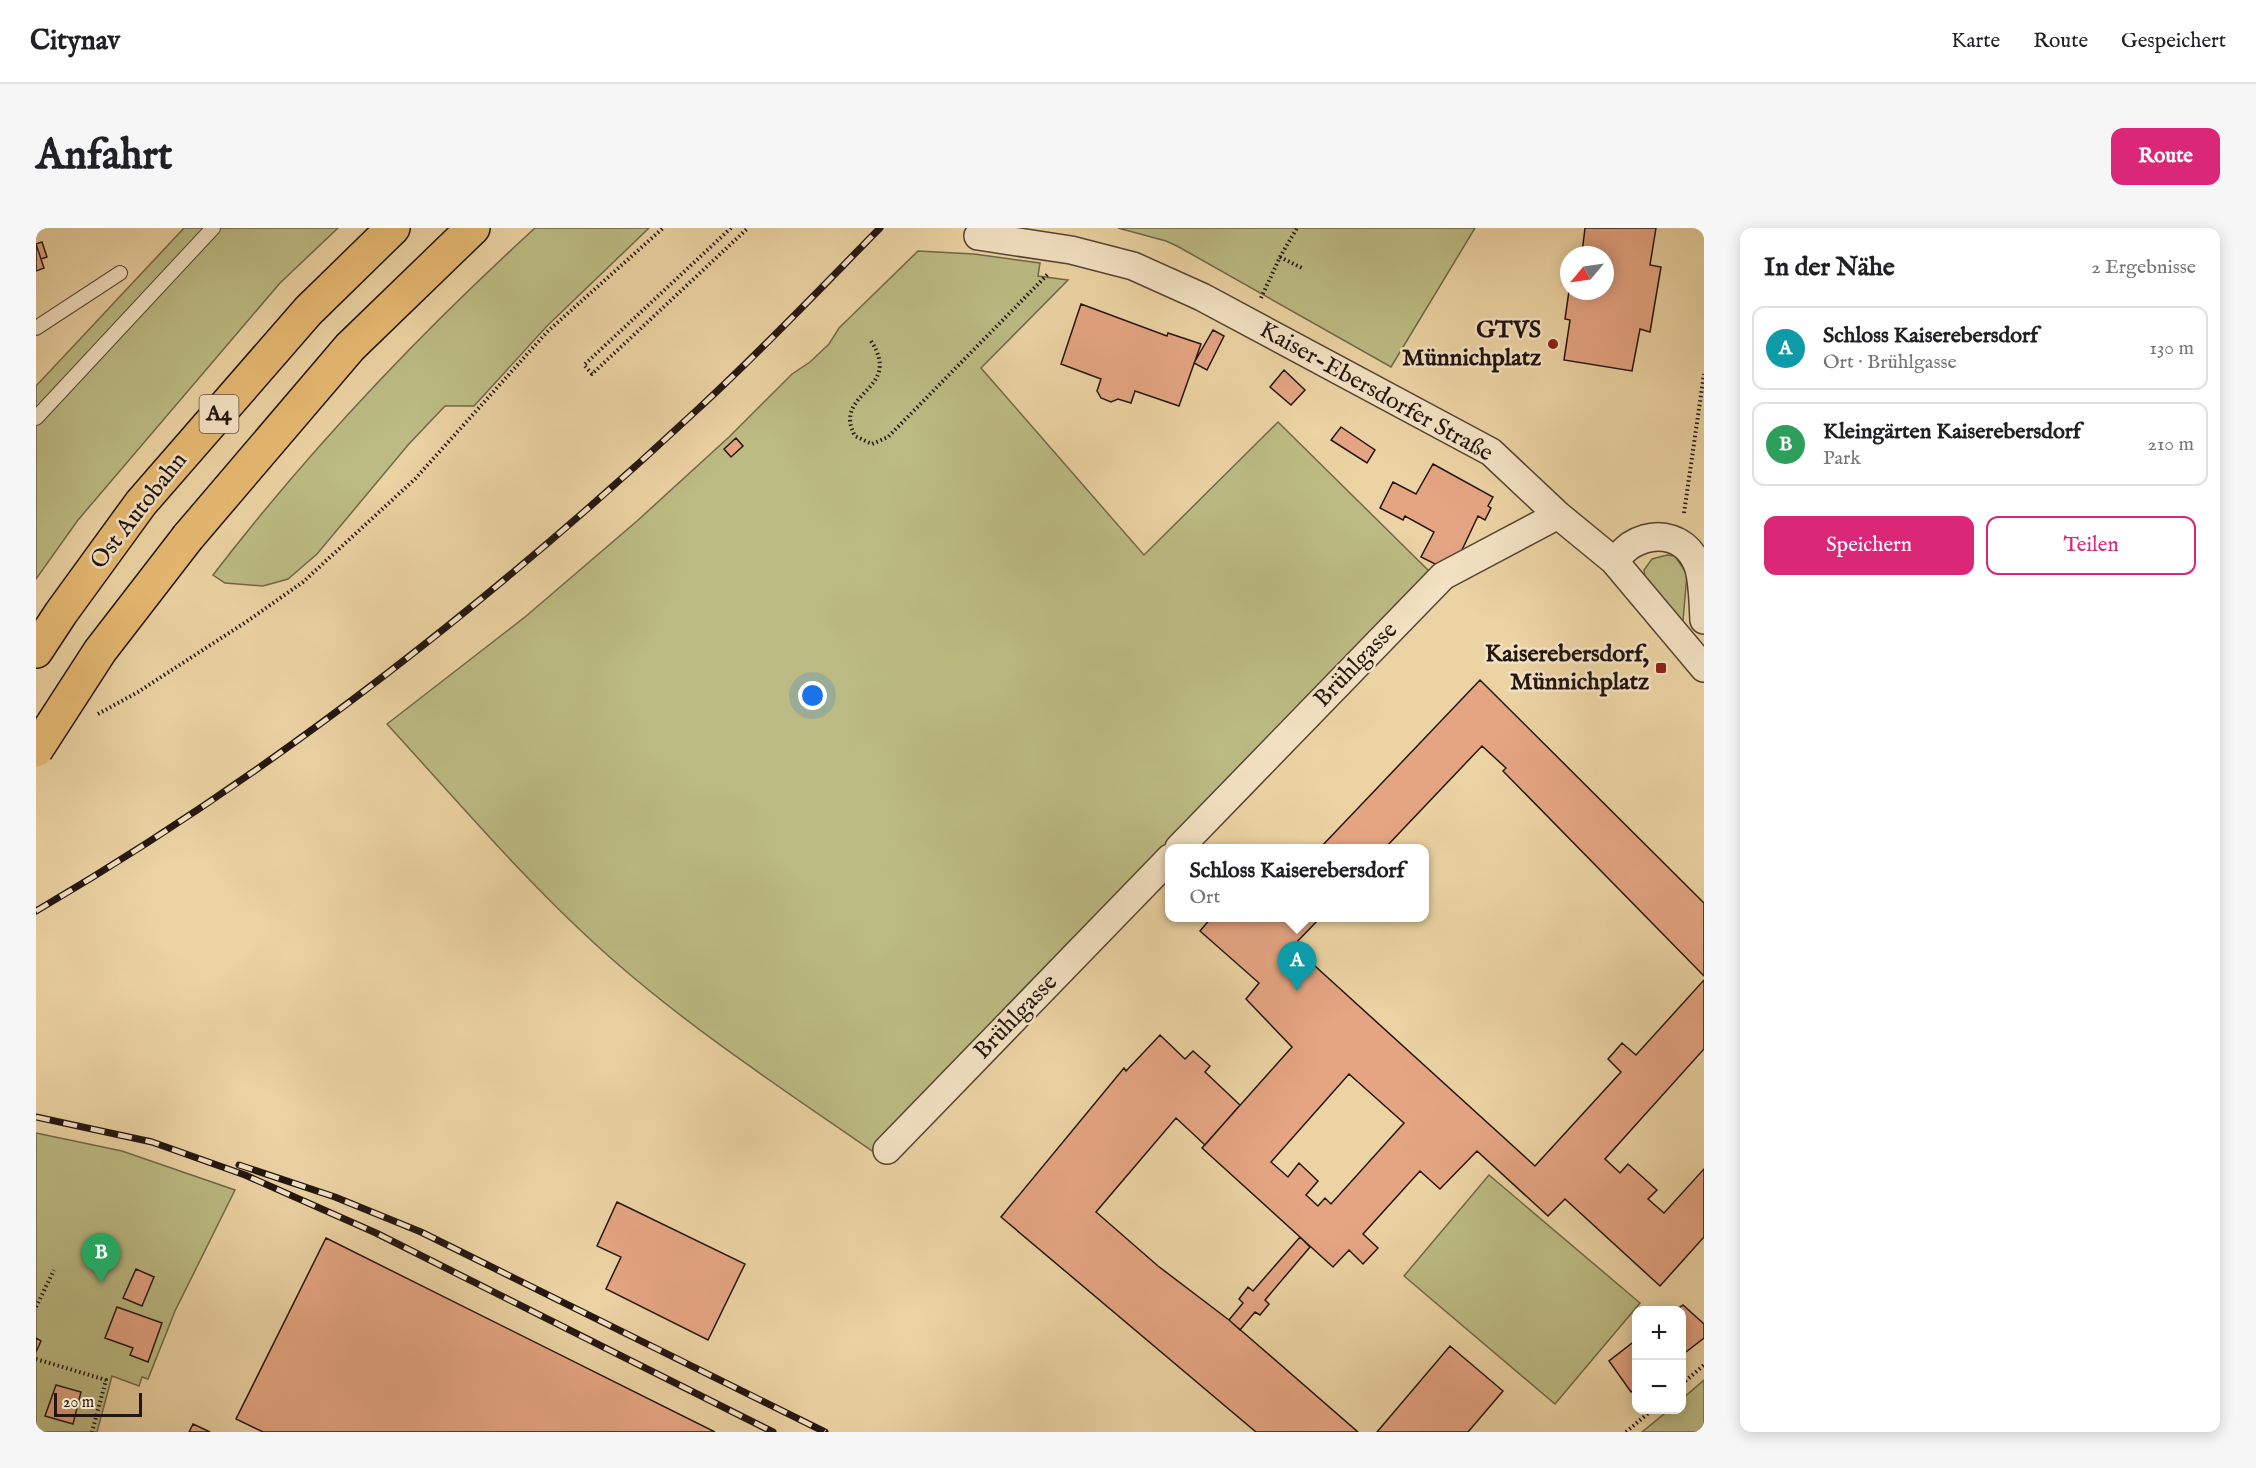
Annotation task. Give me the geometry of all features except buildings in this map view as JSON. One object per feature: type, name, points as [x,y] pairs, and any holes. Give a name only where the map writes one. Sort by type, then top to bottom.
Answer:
[{"type":"highway","name":"Ost Autobahn","points":[[36,651],[141,503],[308,311],[393,228]]},
{"type":"highway","name":"A4","points":[[36,750],[100,651],[188,537],[350,347],[473,228]]},
{"type":"street","name":"Kaiser-Ebersdorfer Straße","points":[[978,236],[1071,250],[1132,266],[1202,297],[1491,452],[1558,515],[1614,561],[1704,668]]},
{"type":"street","name":"Brühlgasse","points":[[1184,844],[1443,576],[1558,515]]},
{"type":"street","points":[[1614,561],[1630,546],[1646,539],[1662,536],[1677,540],[1692,553],[1702,569],[1704,620]]},
{"type":"street","name":"Brühlgasse","points":[[887,1150],[1165,863]]},
{"type":"lane","points":[[36,418],[213,228]]},
{"type":"lane","points":[[36,328],[120,273]]},
{"type":"path","points":[[90,717],[106,711],[167,673],[303,582],[415,478],[548,331],[663,228]]},
{"type":"path","points":[[731,228],[584,365],[592,374],[748,228]]},
{"type":"path","points":[[1260,299],[1297,228]]},
{"type":"path","points":[[871,341],[877,351],[879,370],[875,381],[851,408],[848,420],[855,436],[872,444],[888,437],[1071,250]]},
{"type":"path","points":[[1280,257],[1305,269]]},
{"type":"path","points":[[1691,520],[1684,515],[1704,374]]},
{"type":"path","points":[[36,1307],[54,1270]]},
{"type":"path","points":[[36,1359],[106,1380],[92,1432]]},
{"type":"path","points":[[1686,1381],[1704,1365]]},
{"type":"path","points":[[1626,1432],[1647,1414]]},
{"type":"shaded area","points":[[184,228],[338,228],[280,283],[78,520],[36,579],[36,386]]},
{"type":"shaded area","points":[[535,228],[649,228],[547,326],[474,406],[445,406],[408,445],[317,554],[288,579],[263,586],[225,583],[213,575],[326,438],[407,352]]},
{"type":"shaded area","points":[[1118,228],[1475,228],[1391,367],[1177,246]]},
{"type":"shaded area","points":[[918,251],[974,254],[1040,263],[1038,276],[1068,280],[981,368],[1144,555],[1278,422],[1430,572],[1168,844],[1165,844],[1165,847],[872,1151],[707,1036],[613,960],[525,875],[387,724],[525,617],[637,521],[729,437],[792,374],[810,362],[829,344],[839,328]]},
{"type":"shaded area","points":[[1667,555],[1675,556],[1687,574],[1683,621],[1676,621],[1646,585],[1644,570],[1652,559]]},
{"type":"shaded area","points":[[36,1133],[122,1151],[235,1190],[175,1311],[148,1379],[142,1377],[139,1386],[112,1376],[97,1432],[36,1432]]},
{"type":"shaded area","points":[[1489,1175],[1640,1303],[1637,1306],[1632,1306],[1632,1313],[1555,1404],[1404,1276]]},
{"type":"shaded area","points":[[1704,1380],[1704,1432],[1642,1432],[1664,1414],[1686,1414],[1686,1396]]},
{"type":"railway","points":[[36,911],[125,857],[212,800],[381,678],[463,614],[621,479],[698,409],[880,228]]},
{"type":"railway","points":[[36,1117],[152,1142],[245,1175],[376,1233],[773,1432]]},
{"type":"railway","points":[[239,1165],[335,1197],[421,1232],[825,1432]]},
{"type":"place","name":"GTVS Münnichplatz","points":[[1553,344]]},
{"type":"place","name":"Kaiserebersdorf, Münnichplatz","points":[[1661,668]]},
{"type":"place","name":"Schloss Kaiserebersdorf","points":[[1297,991]]},
{"type":"place","name":"Kleingärten Kaiserebersdorf","points":[[101,1283]]}]
